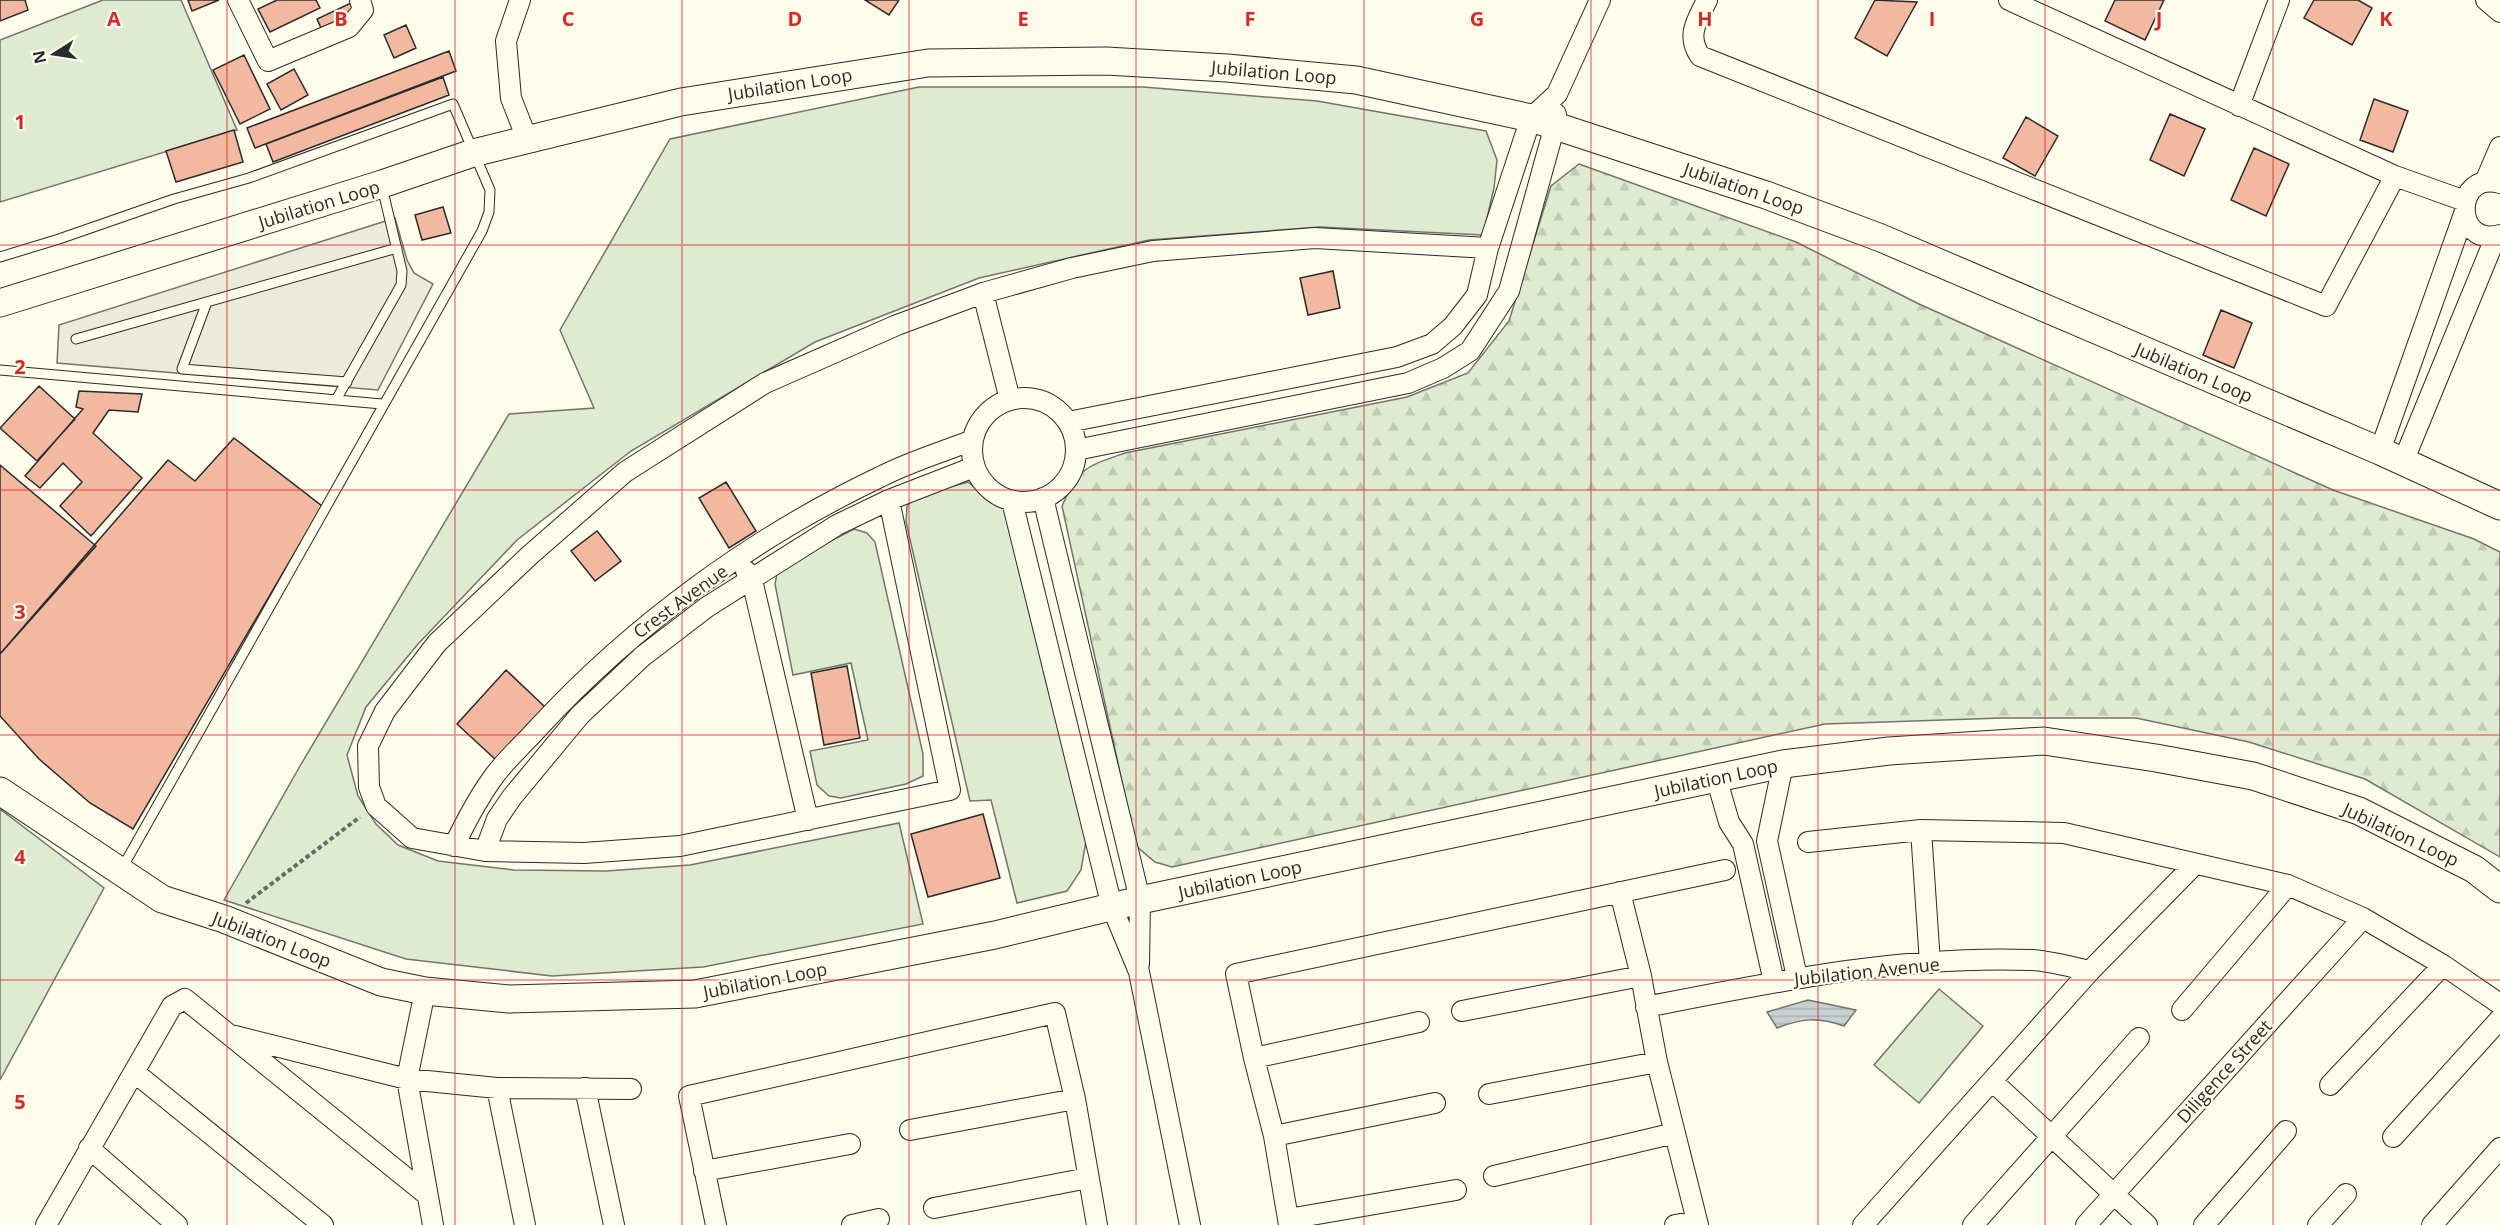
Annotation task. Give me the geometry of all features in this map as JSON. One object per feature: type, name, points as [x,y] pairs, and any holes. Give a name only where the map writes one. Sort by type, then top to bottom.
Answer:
[{"type":"main road","name":"Jubilation Loop","points":[[0,303],[382,184],[473,153],[681,102],[928,63],[1106,61],[1294,74],[1356,80],[1543,122],[1755,191],[1881,238],[2392,457],[2500,506]]},
{"type":"main road","name":"Jubilation Loop","points":[[0,791],[162,899],[224,919],[381,982],[425,991],[509,999],[695,994],[995,935],[1140,900],[1783,764],[1888,751],[2044,741],[2253,776],[2359,811],[2474,869],[2500,889]]},
{"type":"street","points":[[238,0],[268,61],[349,27],[363,10],[360,0]]},
{"type":"street","points":[[520,0],[506,41],[511,98],[527,139]]},
{"type":"street","points":[[1068,422],[1397,357],[1431,344],[1453,326],[1477,295],[1488,248],[1600,0]]},
{"type":"street","points":[[1707,0],[1692,30],[1693,45],[1700,56],[2326,306],[2395,176]]},
{"type":"street","points":[[2009,0],[2465,207],[2473,229],[2488,237],[2498,236],[2419,420],[2392,457]]},
{"type":"street","points":[[2239,106],[2279,0]]},
{"type":"street","points":[[2486,0],[2500,12]]},
{"type":"street","points":[[1076,450],[1408,383],[1443,368],[1470,351],[1509,291],[1543,122]]},
{"type":"street","points":[[2392,457],[2394,410],[2465,207],[2473,189],[2493,183],[2500,147]]},
{"type":"street","points":[[889,500],[950,790],[681,846],[584,853],[484,850],[412,838],[376,806],[369,787],[368,746],[385,711],[437,643],[531,555],[625,472],[765,383],[897,326],[983,293],[1072,268],[1153,251],[1315,238],[1488,248]]},
{"type":"street","points":[[983,293],[1010,400]]},
{"type":"street","points":[[2410,367],[2437,376]]},
{"type":"street","points":[[1026,398],[1042,401],[1057,410],[1068,422],[1076,450],[1074,465],[1067,479],[1057,490],[1043,498],[1028,502],[1012,501],[996,494],[983,482],[974,466],[973,440],[986,415],[997,405],[1010,400],[1026,398]]},
{"type":"street","points":[[2394,410],[2419,420]]},
{"type":"street","name":"Crest Avenue","points":[[454,846],[493,777],[565,699],[629,638],[738,559],[881,476],[973,440]]},
{"type":"street","name":"Crest Avenue","points":[[484,850],[497,819],[512,797],[580,715],[643,656],[707,607],[837,525],[889,500],[974,466]]},
{"type":"street","points":[[1043,498],[1140,900],[1139,972]]},
{"type":"street","points":[[1012,501],[1112,908],[1139,972],[1190,1225]]},
{"type":"street","points":[[738,559],[752,580],[808,820]]},
{"type":"street","points":[[1783,764],[1767,842],[1797,977]]},
{"type":"street","points":[[1716,777],[1729,822],[1743,844],[1774,982]]},
{"type":"street","points":[[1808,842],[1921,830],[2064,833],[2288,885],[2363,918],[2443,965],[2500,1004]]},
{"type":"street","points":[[1921,830],[1930,963]]},
{"type":"street","points":[[1743,844],[1767,842]]},
{"type":"street","points":[[1863,1225],[2090,971],[2195,864]]},
{"type":"street","points":[[1456,1190],[1289,1222],[1274,1136],[1236,974],[1725,870]]},
{"type":"street","points":[[2182,1010],[2288,885]]},
{"type":"street","points":[[1620,892],[1641,976],[1657,1062],[1698,1223],[1676,1225]]},
{"type":"street","name":"Diligence Street","points":[[2086,1225],[2363,918]]},
{"type":"street","name":"Jubilation Avenue","points":[[1646,1007],[1797,977],[1930,963],[2033,960],[2090,971]]},
{"type":"street","points":[[2330,1085],[2443,965]]},
{"type":"street","points":[[1462,1011],[1641,976]]},
{"type":"street","points":[[425,991],[407,1078],[433,1225]]},
{"type":"street","points":[[46,1225],[172,1006],[185,999],[426,1194]]},
{"type":"street","points":[[716,1225],[689,1096],[1055,1013],[1075,1099],[1097,1225]]},
{"type":"street","points":[[2393,1137],[2500,1019]]},
{"type":"street","points":[[1254,1058],[1419,1022]]},
{"type":"street","points":[[230,1035],[407,1078],[497,1088],[631,1089]]},
{"type":"street","points":[[1973,1225],[2139,1038]]},
{"type":"street","points":[[1488,1094],[1657,1062]]},
{"type":"street","points":[[134,1072],[323,1225]]},
{"type":"street","points":[[1992,1081],[2147,1225]]},
{"type":"street","points":[[497,1088],[525,1225]]},
{"type":"street","points":[[585,1088],[614,1225]]},
{"type":"street","points":[[910,1130],[1075,1099]]},
{"type":"street","points":[[1274,1136],[1435,1103]]},
{"type":"street","points":[[2204,1225],[2286,1131]]},
{"type":"street","points":[[1494,1176],[1675,1133]]},
{"type":"street","points":[[704,1171],[850,1144]]},
{"type":"street","points":[[89,1148],[177,1225]]},
{"type":"street","points":[[2432,1225],[2500,1148]]},
{"type":"street","points":[[934,1208],[1088,1178]]},
{"type":"street","points":[[2318,1225],[2346,1194]]},
{"type":"street","points":[[852,1225],[879,1219]]},
{"type":"lane","points":[[0,257],[59,240],[174,199],[249,178],[453,104],[490,190],[489,212],[482,231],[382,404],[120,873]]},
{"type":"lane","points":[[336,400],[401,285],[402,271],[382,184]]},
{"type":"lane","points":[[76,339],[397,248]]},
{"type":"lane","points":[[207,302],[182,369],[347,382]]},
{"type":"lane","points":[[0,370],[382,404]]},
{"type":"path","points":[[224,919],[376,806]]},
{"type":"green space","points":[[103,0],[181,0],[237,130],[0,202],[0,40]]},
{"type":"green space","points":[[919,87],[1143,87],[1317,101],[1486,131],[1497,160],[1494,188],[1483,235],[1320,227],[1149,240],[979,278],[815,342],[631,451],[517,540],[418,644],[366,707],[347,755],[358,796],[376,824],[398,845],[438,861],[514,870],[606,871],[690,865],[899,823],[923,924],[703,967],[552,976],[406,959],[224,900],[300,766],[509,414],[594,408],[560,330],[670,139]]},
{"type":"green space","points":[[1579,164],[1796,242],[1919,304],[2333,490],[2474,539],[2500,552],[2500,857],[2365,779],[2249,742],[2136,718],[2002,718],[1825,724],[1172,867],[1155,862],[1136,846],[1062,506],[1073,483],[1085,470],[1125,453],[1407,397],[1468,373],[1509,321],[1551,186]]},
{"type":"green space","points":[[968,482],[989,499],[1008,507],[1086,841],[1081,870],[1067,891],[1017,903],[991,800],[970,801],[906,522],[907,506],[916,496]]},
{"type":"green space","points":[[854,529],[867,533],[875,542],[923,754],[923,776],[906,784],[841,798],[829,796],[817,785],[810,751],[868,740],[851,663],[793,675],[775,584],[778,568]]},
{"type":"green space","points":[[0,809],[104,888],[0,1080]]},
{"type":"green space","points":[[1939,989],[1983,1026],[1919,1103],[1874,1065]]},
{"type":"shaded area","points":[[395,218],[407,260],[414,273],[433,284],[378,390],[57,363],[59,325]]},
{"type":"shaded area","points":[[1808,1000],[1856,1010],[1844,1026],[1810,1020],[1794,1022],[1777,1028],[1767,1012]]},
{"type":"building","points":[[0,0],[25,0],[28,10],[0,21]]},
{"type":"building","points":[[188,0],[219,0],[192,11]]},
{"type":"building","points":[[277,0],[316,0],[320,8],[270,32],[258,9]]},
{"type":"building","points":[[865,0],[899,0],[889,15]]},
{"type":"building","points":[[1875,0],[1917,2],[1887,56],[1855,38]]},
{"type":"building","points":[[2115,0],[2164,0],[2145,40],[2105,21]]},
{"type":"building","points":[[2314,0],[2358,0],[2372,8],[2352,45],[2304,18]]},
{"type":"building","points":[[353,2],[357,11],[321,28],[317,19]]},
{"type":"building","points":[[406,25],[416,48],[394,58],[384,35]]},
{"type":"building","points":[[449,51],[456,71],[255,148],[247,128]]},
{"type":"building","points":[[244,55],[270,109],[240,124],[213,70]]},
{"type":"building","points":[[294,69],[308,95],[281,110],[267,84]]},
{"type":"building","points":[[443,77],[449,95],[273,162],[266,144]]},
{"type":"building","points":[[2374,99],[2408,111],[2393,152],[2360,140]]},
{"type":"building","points":[[2170,114],[2205,129],[2184,176],[2150,160]]},
{"type":"building","points":[[2026,117],[2058,136],[2035,176],[2003,158]]},
{"type":"building","points":[[234,130],[243,162],[176,182],[166,151]]},
{"type":"building","points":[[2254,148],[2289,164],[2266,216],[2231,200]]},
{"type":"building","points":[[443,207],[451,233],[422,240],[415,215]]},
{"type":"building","points":[[1333,271],[1340,308],[1308,315],[1300,278]]},
{"type":"building","points":[[2221,310],[2252,323],[2234,368],[2203,355]]},
{"type":"building","points":[[39,386],[75,419],[37,461],[0,428]]},
{"type":"building","points":[[79,391],[142,394],[138,412],[109,410],[93,433],[142,478],[91,536],[60,506],[82,482],[63,463],[40,488],[25,476],[83,409],[76,407]]},
{"type":"building","points":[[234,438],[322,506],[133,829],[90,803],[39,759],[0,716],[0,654],[168,460],[195,481]]},
{"type":"building","points":[[0,465],[96,546],[0,654]]},
{"type":"building","points":[[726,482],[756,531],[729,548],[699,498]]},
{"type":"building","points":[[597,531],[621,561],[595,581],[571,551]]},
{"type":"building","points":[[847,666],[860,738],[824,745],[811,673]]},
{"type":"building","points":[[506,670],[545,707],[496,760],[457,724]]},
{"type":"building","points":[[983,814],[1000,878],[928,897],[911,834]]}]
